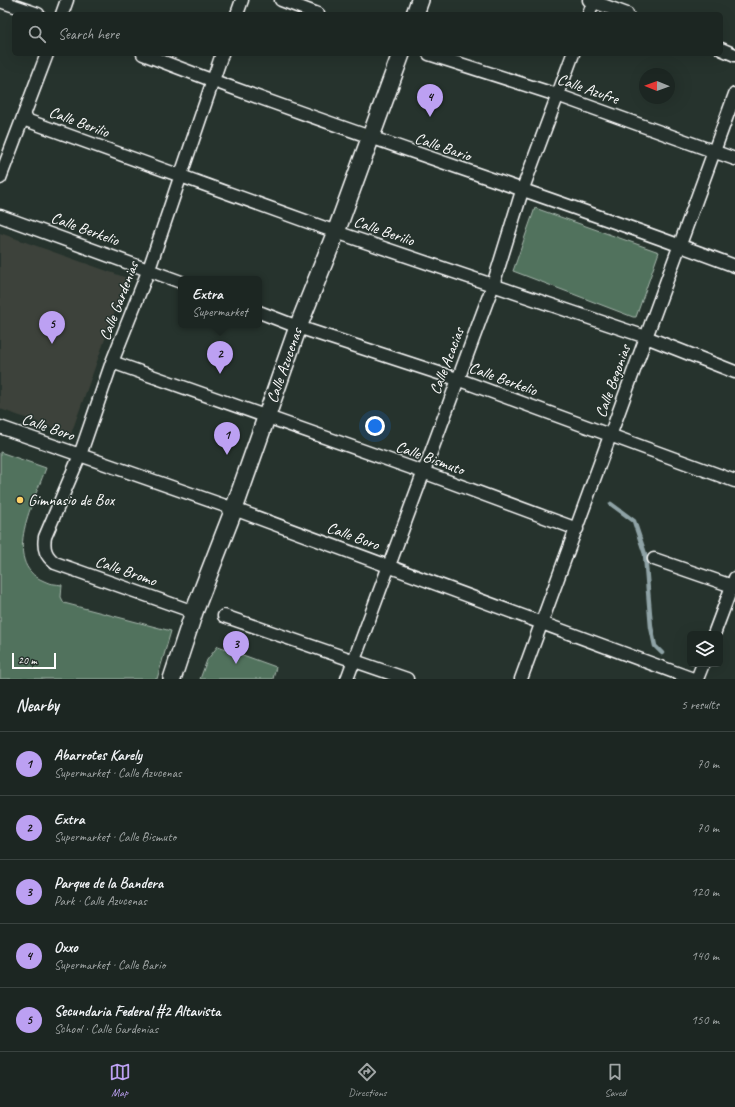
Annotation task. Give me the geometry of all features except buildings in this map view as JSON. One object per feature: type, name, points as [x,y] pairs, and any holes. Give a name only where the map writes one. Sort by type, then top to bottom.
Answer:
[{"type":"street","points":[[63,12],[67,0]]},
{"type":"street","points":[[238,12],[242,0]]},
{"type":"street","points":[[281,0],[313,12]]},
{"type":"street","points":[[416,12],[420,0]]},
{"type":"street","points":[[0,1],[32,12]]},
{"type":"street","points":[[589,12],[592,1],[622,12]]},
{"type":"street","points":[[723,50],[735,55]]},
{"type":"street","points":[[0,178],[46,56]]},
{"type":"street","name":"Calle Bario","points":[[147,56],[370,138],[680,245],[735,266]]},
{"type":"street","name":"Calle Gardenias","points":[[48,557],[45,551],[45,537],[80,455],[112,362],[149,269],[221,56]]},
{"type":"street","name":"Calle Azucenas","points":[[172,679],[194,612],[234,509],[298,327],[336,232],[400,56]]},
{"type":"street","name":"Calle Azufre","points":[[435,56],[557,95],[735,159]]},
{"type":"street","name":"Calle Acacias","points":[[347,679],[422,472],[493,285],[522,191],[572,56]]},
{"type":"street","name":"Calle Begonias","points":[[521,679],[577,530],[735,94]]},
{"type":"street","name":"Calle Berilio","points":[[23,119],[180,177],[336,232],[646,337],[735,372]]},
{"type":"street","name":"Calle Berkelio","points":[[0,216],[178,281]]},
{"type":"street","name":"Calle Berkelio","points":[[262,313],[298,327],[457,379],[735,481]]},
{"type":"street","name":"Calle Bismuto","points":[[112,362],[422,472],[577,530]]},
{"type":"street","name":"Calle Boro","points":[[0,427],[234,509],[693,679]]},
{"type":"street","name":"Calle Bromo","points":[[48,557],[56,563],[194,612]]},
{"type":"street","points":[[654,559],[734,583],[715,631]]},
{"type":"street","points":[[224,616],[407,679]]},
{"type":"street","points":[[697,679],[702,667]]},
{"type":"shaded area","points":[[0,233],[127,278],[71,434],[0,409]]},
{"type":"green space","points":[[535,208],[659,252],[636,317],[513,271]]},
{"type":"green space","points":[[0,452],[46,468],[24,529],[22,546],[24,560],[31,572],[46,582],[62,585],[61,597],[64,603],[171,631],[157,679],[0,679]]},
{"type":"green space","points":[[218,646],[276,667],[273,679],[200,679],[207,660]]},
{"type":"waterway","points":[[611,504],[634,521],[645,554],[651,627],[655,646],[662,653]]},
{"type":"place","name":"Oxxo","points":[[430,117]]},
{"type":"place","name":"Secundaria Federal #2 Altavista","points":[[52,344]]},
{"type":"place","name":"Extra","points":[[220,374]]},
{"type":"place","name":"Abarrotes Karely","points":[[227,455]]},
{"type":"place","name":"Gimnasio de Box","points":[[20,500]]},
{"type":"place","name":"Parque de la Bandera","points":[[236,664]]}]
